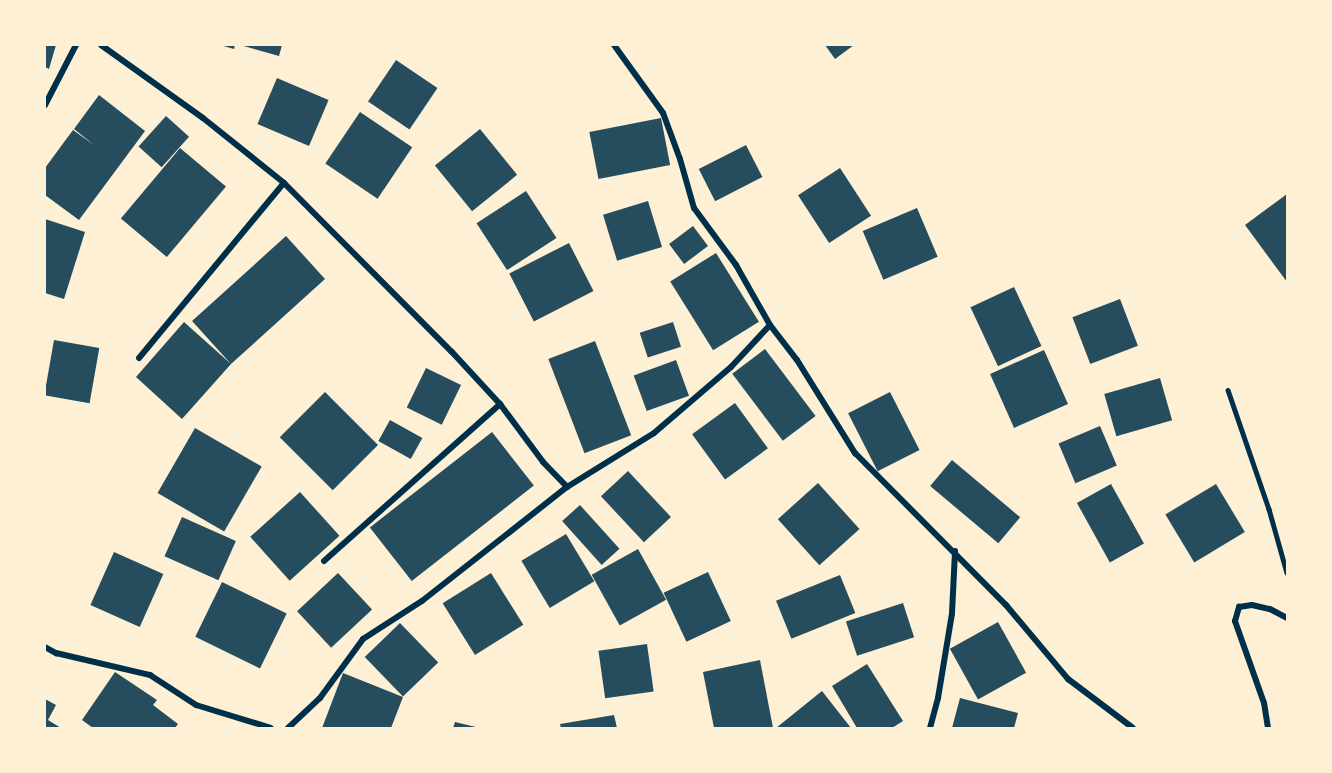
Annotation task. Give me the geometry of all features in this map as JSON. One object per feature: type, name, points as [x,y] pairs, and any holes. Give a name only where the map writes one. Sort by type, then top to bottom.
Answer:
[{"type":"street","points":[[45,105],[76,45]]},
{"type":"street","points":[[101,45],[203,118],[285,183],[351,247],[500,404],[543,462],[567,487]]},
{"type":"street","points":[[615,45],[663,113],[680,159],[694,208],[736,265],[770,324],[796,360],[855,453],[955,551],[1006,605],[1068,679],[1133,728]]},
{"type":"street","points":[[139,358],[285,183]]},
{"type":"street","points":[[288,728],[320,698],[363,639],[422,601],[567,487],[654,433],[730,367],[770,324]]},
{"type":"street","points":[[324,561],[500,404]]},
{"type":"street","points":[[930,728],[939,698],[952,613],[955,551]]},
{"type":"street","points":[[1268,728],[1264,703],[1235,621],[1239,608],[1252,605],[1270,609],[1287,618]]},
{"type":"street","points":[[45,647],[56,653]]},
{"type":"street","points":[[45,652],[150,675],[195,705],[272,728]]},
{"type":"lane","points":[[1228,390],[1269,509],[1287,573]]},
{"type":"building","points":[[45,45],[56,45],[49,69],[45,67]]},
{"type":"building","points":[[220,45],[235,45],[234,49]]},
{"type":"building","points":[[240,45],[282,45],[279,56]]},
{"type":"building","points":[[825,45],[854,45],[835,59]]},
{"type":"building","points":[[396,60],[437,88],[409,129],[368,101]]},
{"type":"building","points":[[277,78],[329,100],[309,146],[257,124]]},
{"type":"building","points":[[99,95],[145,131],[79,220],[45,195],[45,168],[73,130],[94,145],[74,129]]},
{"type":"building","points":[[360,112],[412,147],[378,199],[325,163]]},
{"type":"building","points":[[166,116],[189,137],[162,167],[139,146]]},
{"type":"building","points":[[661,118],[670,165],[599,179],[589,132]]},
{"type":"building","points":[[480,129],[517,175],[472,211],[435,166]]},
{"type":"building","points":[[746,145],[762,177],[715,201],[699,169]]},
{"type":"building","points":[[180,148],[226,187],[167,257],[121,218]]},
{"type":"building","points":[[840,168],[871,216],[829,243],[798,195]]},
{"type":"building","points":[[526,191],[556,238],[507,270],[477,223]]},
{"type":"building","points":[[1287,194],[1287,282],[1245,225]]},
{"type":"building","points":[[648,201],[662,247],[617,261],[603,215]]},
{"type":"building","points":[[917,208],[938,257],[883,280],[863,231]]},
{"type":"building","points":[[45,219],[85,232],[64,299],[45,293]]},
{"type":"building","points":[[693,226],[708,246],[684,264],[669,244]]},
{"type":"building","points":[[286,236],[325,279],[231,364],[192,321]]},
{"type":"building","points":[[569,243],[594,291],[534,322],[509,273]]},
{"type":"building","points":[[716,253],[759,322],[713,350],[670,282]]},
{"type":"building","points":[[1014,287],[1041,346],[998,366],[970,307]]},
{"type":"building","points":[[1120,299],[1138,346],[1090,364],[1072,317]]},
{"type":"building","points":[[184,322],[231,364],[182,419],[136,377]]},
{"type":"building","points":[[673,322],[681,347],[648,358],[640,333]]},
{"type":"building","points":[[54,340],[99,348],[90,403],[45,395]]},
{"type":"building","points":[[595,341],[631,435],[585,453],[548,359]]},
{"type":"building","points":[[765,349],[816,416],[783,441],[732,374]]},
{"type":"building","points":[[1044,350],[1068,404],[1014,428],[990,374]]},
{"type":"building","points":[[676,360],[689,396],[647,411],[634,375]]},
{"type":"building","points":[[426,368],[461,385],[442,425],[407,408]]},
{"type":"building","points":[[1160,378],[1172,420],[1116,436],[1104,394]]},
{"type":"building","points":[[325,392],[378,445],[333,490],[280,437]]},
{"type":"building","points":[[890,392],[920,450],[878,471],[848,413]]},
{"type":"building","points":[[735,403],[768,448],[725,479],[692,434]]},
{"type":"building","points":[[390,420],[422,438],[411,459],[378,441]]},
{"type":"building","points":[[1100,426],[1117,466],[1075,483],[1059,444]]},
{"type":"building","points":[[195,428],[262,466],[224,531],[158,493]]},
{"type":"building","points":[[492,432],[534,486],[412,581],[370,527]]},
{"type":"building","points":[[952,460],[1020,517],[998,543],[930,486]]},
{"type":"building","points":[[628,471],[671,517],[644,542],[601,496]]},
{"type":"building","points":[[818,483],[859,529],[819,565],[778,519]]},
{"type":"building","points":[[1111,484],[1144,543],[1110,562],[1077,503]]},
{"type":"building","points":[[1216,484],[1245,532],[1194,562],[1165,514]]},
{"type":"building","points":[[300,492],[339,536],[290,581],[250,537]]},
{"type":"building","points":[[580,505],[619,549],[602,565],[562,521]]},
{"type":"building","points":[[182,517],[236,541],[218,580],[165,556]]},
{"type":"building","points":[[566,534],[594,581],[550,608],[521,561]]},
{"type":"building","points":[[638,549],[666,600],[620,625],[592,575]]},
{"type":"building","points":[[114,552],[163,574],[140,627],[90,605]]},
{"type":"building","points":[[708,572],[731,621],[686,642],[664,593]]},
{"type":"building","points":[[338,573],[372,610],[331,648],[297,611]]},
{"type":"building","points":[[491,573],[523,625],[475,655],[443,603]]},
{"type":"building","points":[[840,575],[855,613],[791,639],[776,601]]},
{"type":"building","points":[[222,582],[287,614],[260,668],[195,637]]},
{"type":"building","points":[[903,603],[914,637],[857,656],[846,622]]},
{"type":"building","points":[[998,622],[1026,673],[978,699],[950,649]]},
{"type":"building","points":[[400,623],[438,663],[403,697],[365,657]]},
{"type":"building","points":[[647,644],[654,692],[605,698],[598,651]]},
{"type":"building","points":[[760,660],[773,728],[714,728],[703,672]]},
{"type":"building","points":[[867,664],[903,721],[892,728],[857,728],[832,686]]},
{"type":"building","points":[[115,672],[157,700],[153,705],[178,724],[175,728],[93,728],[82,720]]},
{"type":"building","points":[[343,673],[403,697],[391,728],[322,728]]},
{"type":"building","points":[[822,691],[851,728],[776,728]]},
{"type":"building","points":[[960,698],[1018,713],[1014,728],[952,728]]},
{"type":"building","points":[[45,699],[56,705],[48,720],[61,728],[45,728]]},
{"type":"building","points":[[614,715],[617,728],[561,728],[560,724]]},
{"type":"building","points":[[455,722],[476,727],[476,728],[453,728]]}]
